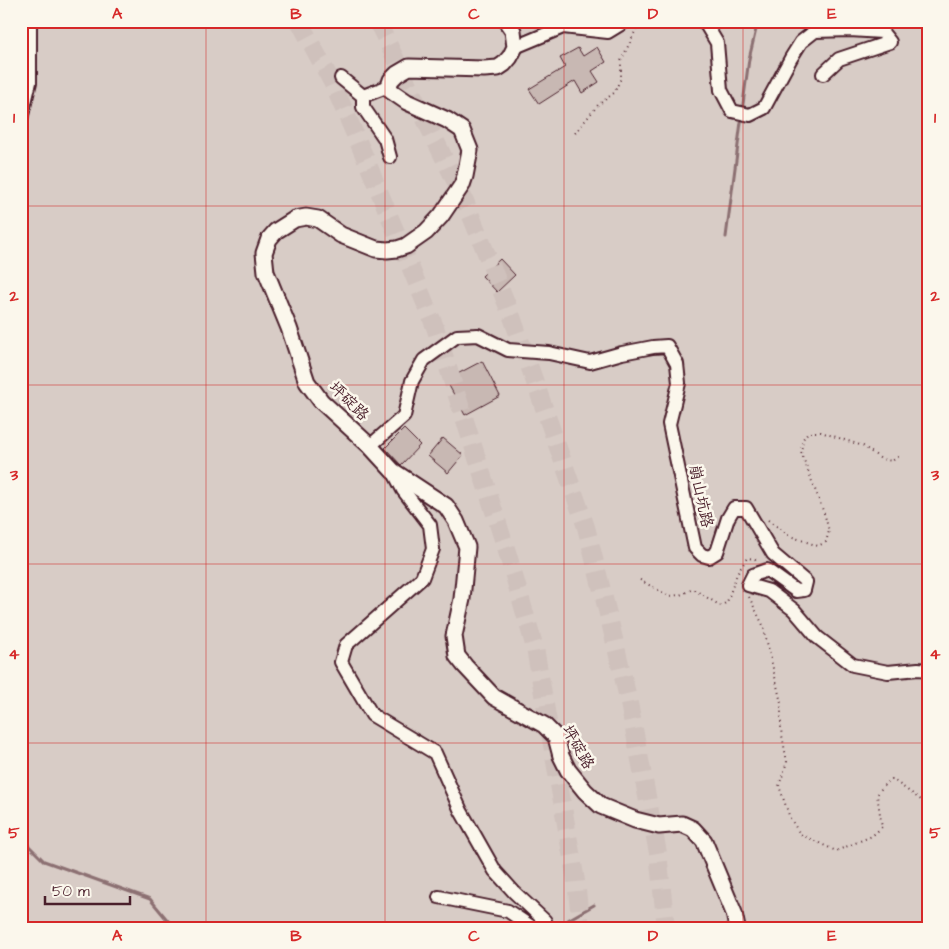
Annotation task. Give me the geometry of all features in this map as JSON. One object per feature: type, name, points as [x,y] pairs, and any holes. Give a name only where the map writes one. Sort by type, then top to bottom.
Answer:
[{"type":"main road","points":[[389,86],[396,74],[409,67],[498,68],[510,57],[515,47],[513,31],[506,21]]},
{"type":"main road","name":"坪碇路","points":[[389,86],[391,91],[407,102],[447,120],[462,130],[470,150],[465,176],[462,185],[441,216],[426,232],[406,246],[397,249],[376,249],[342,235],[318,219],[306,217],[295,219],[276,231],[269,240],[264,253],[266,272],[289,328],[307,382],[321,401],[370,446],[393,471],[446,506],[456,521],[467,547],[462,599],[454,636],[458,656],[461,661],[494,697],[544,725],[556,737],[561,756],[568,770],[585,791],[601,806],[635,820],[659,826],[682,824],[693,829],[704,841],[734,913],[737,928]]},
{"type":"street","points":[[21,119],[30,82],[30,21]]},
{"type":"street","points":[[515,47],[564,26],[608,32],[626,21]]},
{"type":"street","points":[[702,21],[717,43],[721,90],[732,111],[750,114],[764,108],[801,42],[815,31],[850,30],[882,32],[890,42],[839,59],[823,74]]},
{"type":"street","points":[[341,78],[363,96]]},
{"type":"street","points":[[363,96],[389,86]]},
{"type":"street","points":[[363,96],[363,107],[385,139],[390,157]]},
{"type":"street","name":"崩山坑路","points":[[370,446],[404,416],[412,382],[424,360],[457,336],[478,335],[508,350],[549,353],[590,362],[653,347],[667,346],[678,364],[679,383],[669,424],[695,548],[702,555],[709,557],[717,552],[728,518],[734,508],[746,508],[773,554],[806,582],[804,590],[796,591],[767,570]]},
{"type":"street","points":[[393,471],[403,490],[430,525],[433,549],[422,578],[346,645],[341,662],[372,715],[435,753],[461,811],[495,871],[545,921],[544,928]]},
{"type":"street","points":[[767,570],[752,575],[748,585],[769,591],[794,610],[817,637],[853,664],[888,672],[928,670]]},
{"type":"street","points":[[439,897],[508,911],[533,928]]},
{"type":"path","points":[[575,133],[598,106],[614,93],[622,78],[621,61],[640,21]]},
{"type":"path","points":[[767,520],[790,536],[818,546],[826,542],[829,531],[825,516],[801,452],[803,439],[808,432],[822,432],[863,446],[881,459],[892,462],[901,455]]},
{"type":"path","points":[[640,580],[669,596],[680,595],[693,590],[721,606],[727,602],[737,574],[747,558],[755,560],[767,570]]},
{"type":"path","points":[[748,585],[750,598],[763,625],[781,703],[781,730],[787,762],[779,786],[790,818],[800,834],[836,850],[872,836],[882,827],[877,795],[883,786],[892,779],[928,805]]},
{"type":"shaded area","points":[[21,21],[928,21],[928,928],[21,928]]},
{"type":"building","points":[[597,47],[606,62],[592,71],[599,82],[582,93],[575,81],[539,104],[529,89],[565,67],[560,58],[578,48],[583,56]]},
{"type":"building","points":[[500,259],[515,275],[497,292],[482,276]]},
{"type":"building","points":[[482,361],[500,396],[465,415],[446,380]]},
{"type":"building","points":[[404,429],[420,445],[401,465],[385,448]]},
{"type":"building","points":[[443,438],[463,455],[448,473],[428,456]]},
{"type":"waterway","points":[[743,104],[749,59],[758,21]]},
{"type":"waterway","points":[[726,237],[741,122]]},
{"type":"waterway","points":[[21,722],[23,724],[24,841],[44,861],[150,899],[174,928]]},
{"type":"waterway","points":[[554,928],[594,905]]},
{"type":"tunnel","points":[[299,21],[333,84],[435,327],[508,555],[535,648],[576,881],[581,928]]},
{"type":"tunnel","points":[[377,21],[465,201],[512,317],[586,527],[628,698],[658,853],[666,928]]}]
